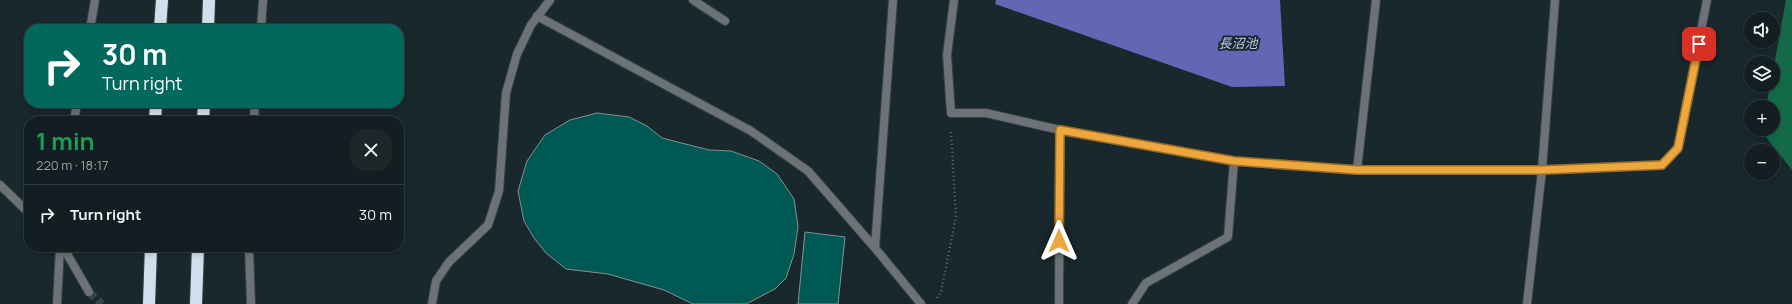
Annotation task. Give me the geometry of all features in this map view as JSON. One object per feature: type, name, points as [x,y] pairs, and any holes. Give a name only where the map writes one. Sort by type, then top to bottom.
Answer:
[{"type":"highway","points":[[160,24],[162,0]]},
{"type":"highway","points":[[208,24],[209,0]]},
{"type":"highway","points":[[149,304],[151,252]]},
{"type":"highway","points":[[196,304],[198,252]]},
{"type":"street","points":[[91,24],[95,0]]},
{"type":"street","points":[[261,24],[263,0]]},
{"type":"street","points":[[432,304],[436,281],[449,262],[488,225],[499,191],[506,93],[517,54],[531,25],[550,0]]},
{"type":"street","points":[[693,0],[724,21]]},
{"type":"street","points":[[875,248],[893,0]]},
{"type":"street","points":[[954,0],[947,55],[950,113],[986,113],[1060,130],[1234,161],[1357,170],[1542,170],[1662,165],[1678,148],[1708,0]]},
{"type":"street","points":[[1357,170],[1376,0]]},
{"type":"street","points":[[1527,304],[1542,170],[1555,0]]},
{"type":"street","points":[[537,16],[751,131],[808,171],[922,304]]},
{"type":"street","points":[[1059,304],[1060,130]]},
{"type":"street","points":[[1132,304],[1146,283],[1228,237],[1234,161]]},
{"type":"street","points":[[0,185],[24,208]]},
{"type":"street","points":[[57,304],[61,252]]},
{"type":"street","points":[[64,252],[89,292]]},
{"type":"street","points":[[249,252],[251,304]]},
{"type":"path","points":[[932,304],[941,292],[956,217],[950,113]]},
{"type":"green space","points":[[1786,0],[1792,0],[1792,170],[1780,155],[1780,144],[1771,144],[1765,136],[1780,136],[1780,100],[1767,100],[1769,92],[1780,92],[1780,56],[1776,56],[1777,48],[1780,48],[1780,33]]},
{"type":"water","name":"長沼池","points":[[996,0],[1280,0],[1285,86],[1232,87],[995,4]]},
{"type":"building","points":[[597,113],[629,117],[647,126],[662,138],[709,150],[731,151],[759,161],[777,174],[794,199],[798,227],[794,254],[786,278],[775,289],[746,304],[693,304],[664,290],[608,274],[566,269],[546,253],[534,238],[524,221],[518,191],[527,161],[545,135],[570,120]]},
{"type":"building","points":[[805,232],[845,237],[838,304],[798,304]]},
{"type":"tunnel","points":[[89,292],[102,304]]},
{"type":"route","points":[[1059,241],[1060,130],[1234,161],[1357,170],[1542,170],[1662,165],[1678,148],[1699,44]]}]
